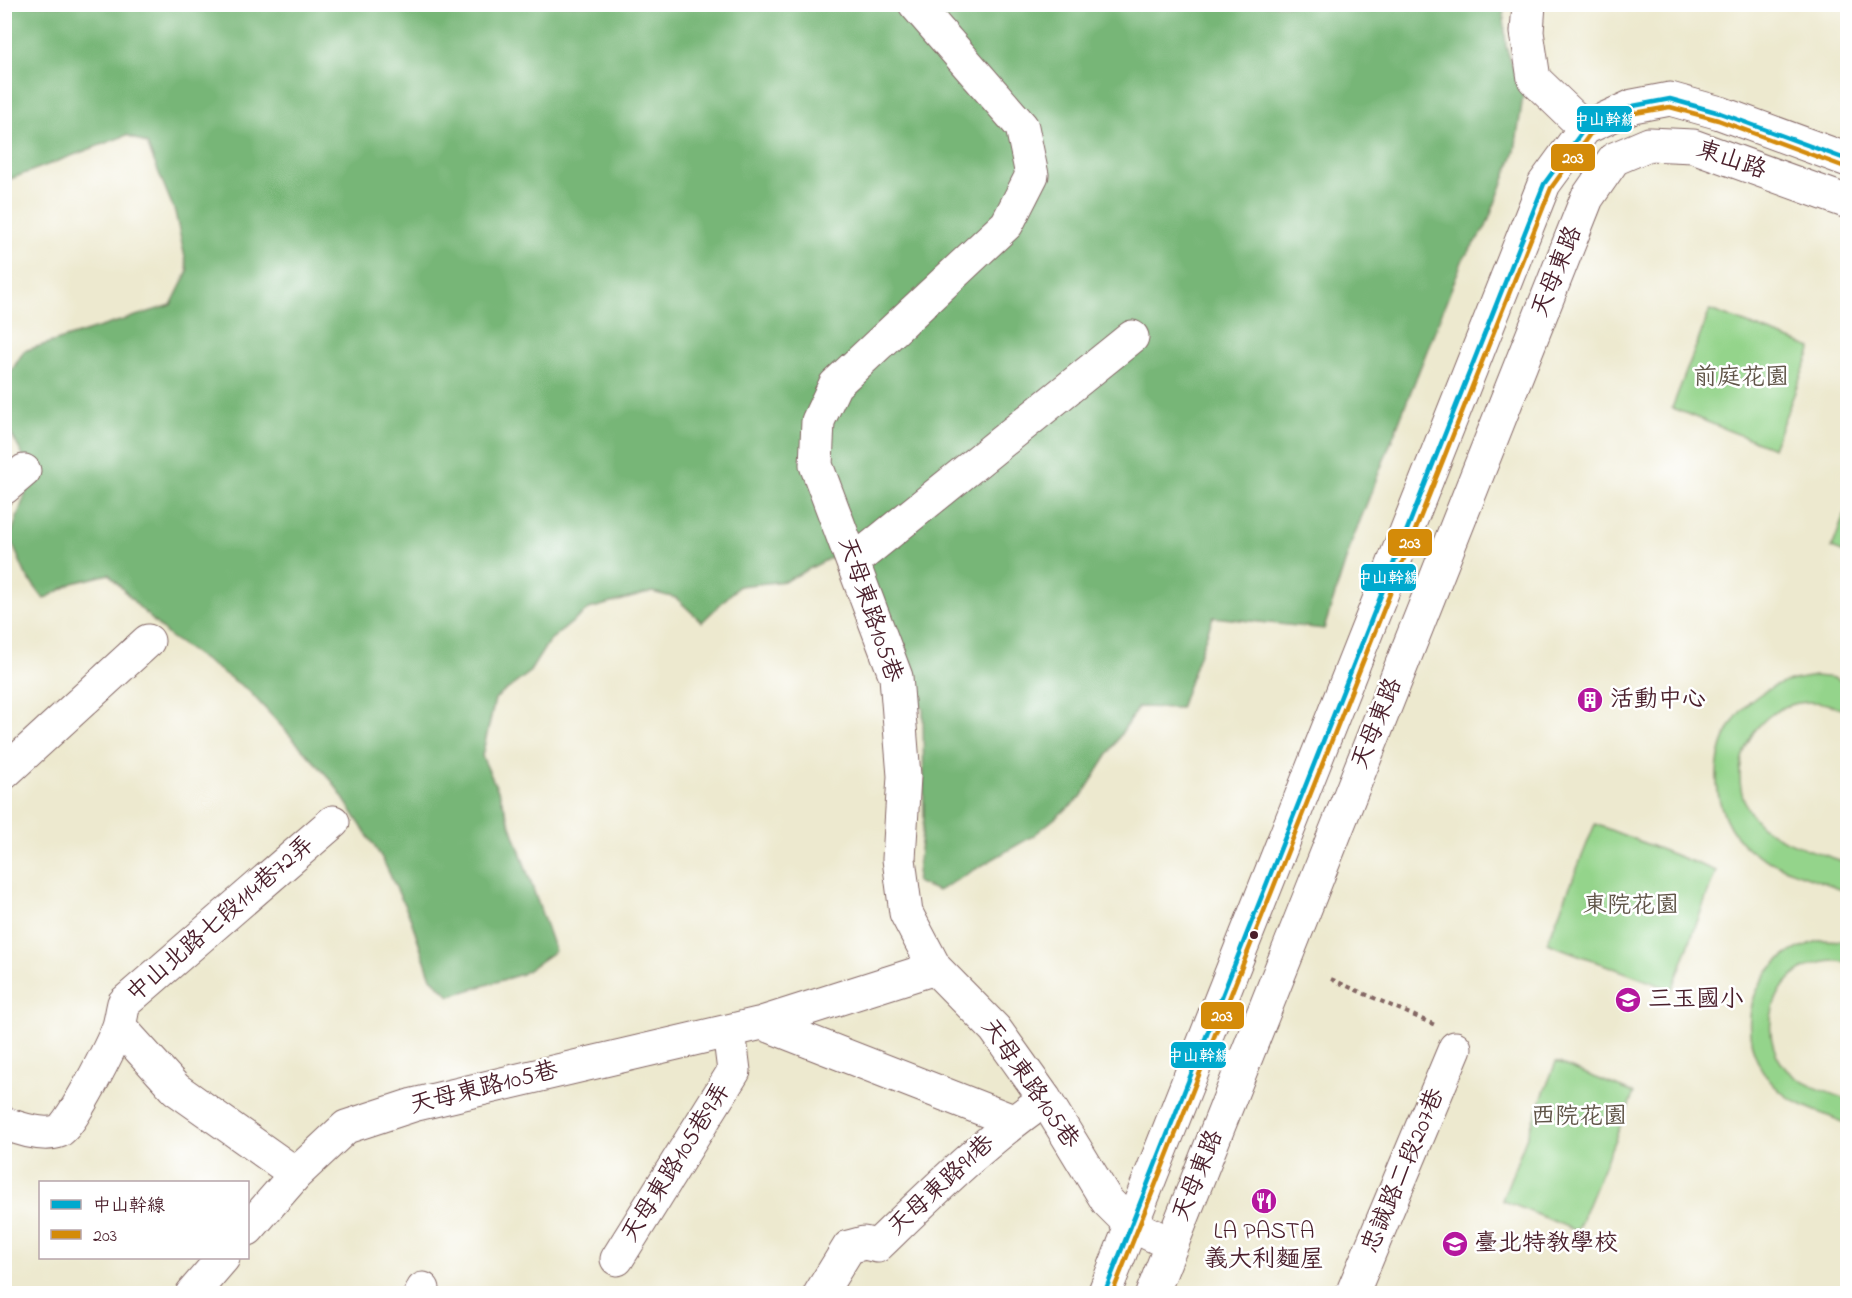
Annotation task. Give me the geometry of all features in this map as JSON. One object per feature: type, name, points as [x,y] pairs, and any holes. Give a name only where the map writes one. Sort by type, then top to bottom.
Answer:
[{"type":"street","name":"天母東路105巷","points":[[915,4],[1022,128],[1032,175],[1007,224],[835,386],[818,421],[816,465],[897,677],[904,776],[899,859],[906,913],[935,968],[995,1029],[1045,1099],[1107,1201],[1131,1225],[1171,1244]]},
{"type":"street","points":[[1529,4],[1527,32],[1534,79],[1585,128]]},
{"type":"street","name":"東山路","points":[[1585,128],[1634,106],[1670,99],[1720,113],[1848,160]]},
{"type":"street","name":"天母東路","points":[[1104,1293],[1544,184],[1585,128]]},
{"type":"street","name":"東山路","points":[[1614,159],[1649,144],[1693,146],[1848,202]]},
{"type":"street","name":"天母東路","points":[[1152,1293],[1587,198],[1614,159]]},
{"type":"street","points":[[853,562],[1132,337]]},
{"type":"street","points":[[4,773],[148,641]]},
{"type":"street","name":"中山北路七段114巷72弄","points":[[4,1123],[50,1134],[62,1130],[81,1101],[119,1026],[124,1004],[333,822]]},
{"type":"street","name":"天母東路105巷","points":[[249,1228],[296,1174],[346,1127],[413,1105],[762,1023],[935,968]]},
{"type":"street","points":[[762,1023],[1013,1121]]},
{"type":"street","points":[[119,1026],[176,1089],[296,1174]]},
{"type":"street","name":"天母東路105巷9弄","points":[[617,1259],[734,1071],[729,1031]]},
{"type":"street","name":"忠誠路二段207巷","points":[[1352,1293],[1455,1048]]},
{"type":"street","name":"天母東路91巷","points":[[820,1293],[849,1247],[864,1243],[877,1246],[972,1154],[1045,1099]]},
{"type":"street","points":[[192,1293],[221,1259]]},
{"type":"path","points":[[1331,979],[1461,1036],[1455,1048]]},
{"type":"green space","points":[[5,5],[1503,5],[1506,47],[1523,96],[1515,151],[1486,227],[1463,259],[1352,541],[1324,629],[1213,617],[1180,708],[1138,707],[1081,797],[1033,836],[938,891],[916,882],[924,818],[923,710],[857,546],[786,581],[739,586],[702,622],[676,598],[652,592],[589,609],[549,641],[529,673],[495,699],[482,756],[500,795],[555,951],[522,974],[450,996],[431,978],[410,917],[382,858],[332,781],[248,690],[169,636],[109,574],[73,583],[44,599],[26,575],[10,538],[26,492],[23,456],[5,422],[5,381],[24,351],[171,305],[188,271],[175,212],[147,144],[127,135],[5,181]]},
{"type":"green space","name":"前庭花園","points":[[1710,310],[1812,348],[1773,448],[1672,408]]},
{"type":"green space","points":[[1847,507],[1848,554],[1832,548]]},
{"type":"green space","points":[[1815,676],[1835,678],[1847,683],[1847,712],[1824,703],[1808,702],[1786,706],[1768,717],[1754,732],[1745,750],[1740,770],[1741,791],[1749,810],[1771,833],[1847,863],[1847,891],[1807,877],[1752,852],[1730,827],[1721,808],[1717,787],[1722,745],[1730,726],[1743,709],[1772,687]]},
{"type":"green space","name":"東院花園","points":[[1595,824],[1716,871],[1672,990],[1547,943]]},
{"type":"green space","points":[[1822,940],[1847,941],[1847,963],[1834,961],[1820,963],[1790,978],[1780,991],[1774,1006],[1771,1022],[1772,1039],[1777,1054],[1792,1075],[1847,1100],[1847,1124],[1804,1106],[1781,1092],[1767,1077],[1757,1059],[1751,1041],[1750,1021],[1753,1002],[1760,984],[1772,968],[1788,954]]},
{"type":"green space","name":"西院花園","points":[[1556,1062],[1634,1093],[1577,1231],[1502,1200]]},
{"type":"transit line","name":"中山幹線","points":[[1104,1294],[1544,184],[1585,128],[1633,106],[1670,99],[1720,113],[1848,160]]},
{"type":"transit line","name":"203","points":[[1112,1294],[1551,188],[1590,134],[1635,113],[1670,107],[1718,120],[1845,167]]},
{"type":"place","name":"活動中心","points":[[1590,700]]},
{"type":"place","name":"三玉國小","points":[[1628,1000]]},
{"type":"place","name":"LA PASTA 義大利麵屋","points":[[1264,1201]]},
{"type":"place","name":"臺北特教學校","points":[[1455,1244]]}]
